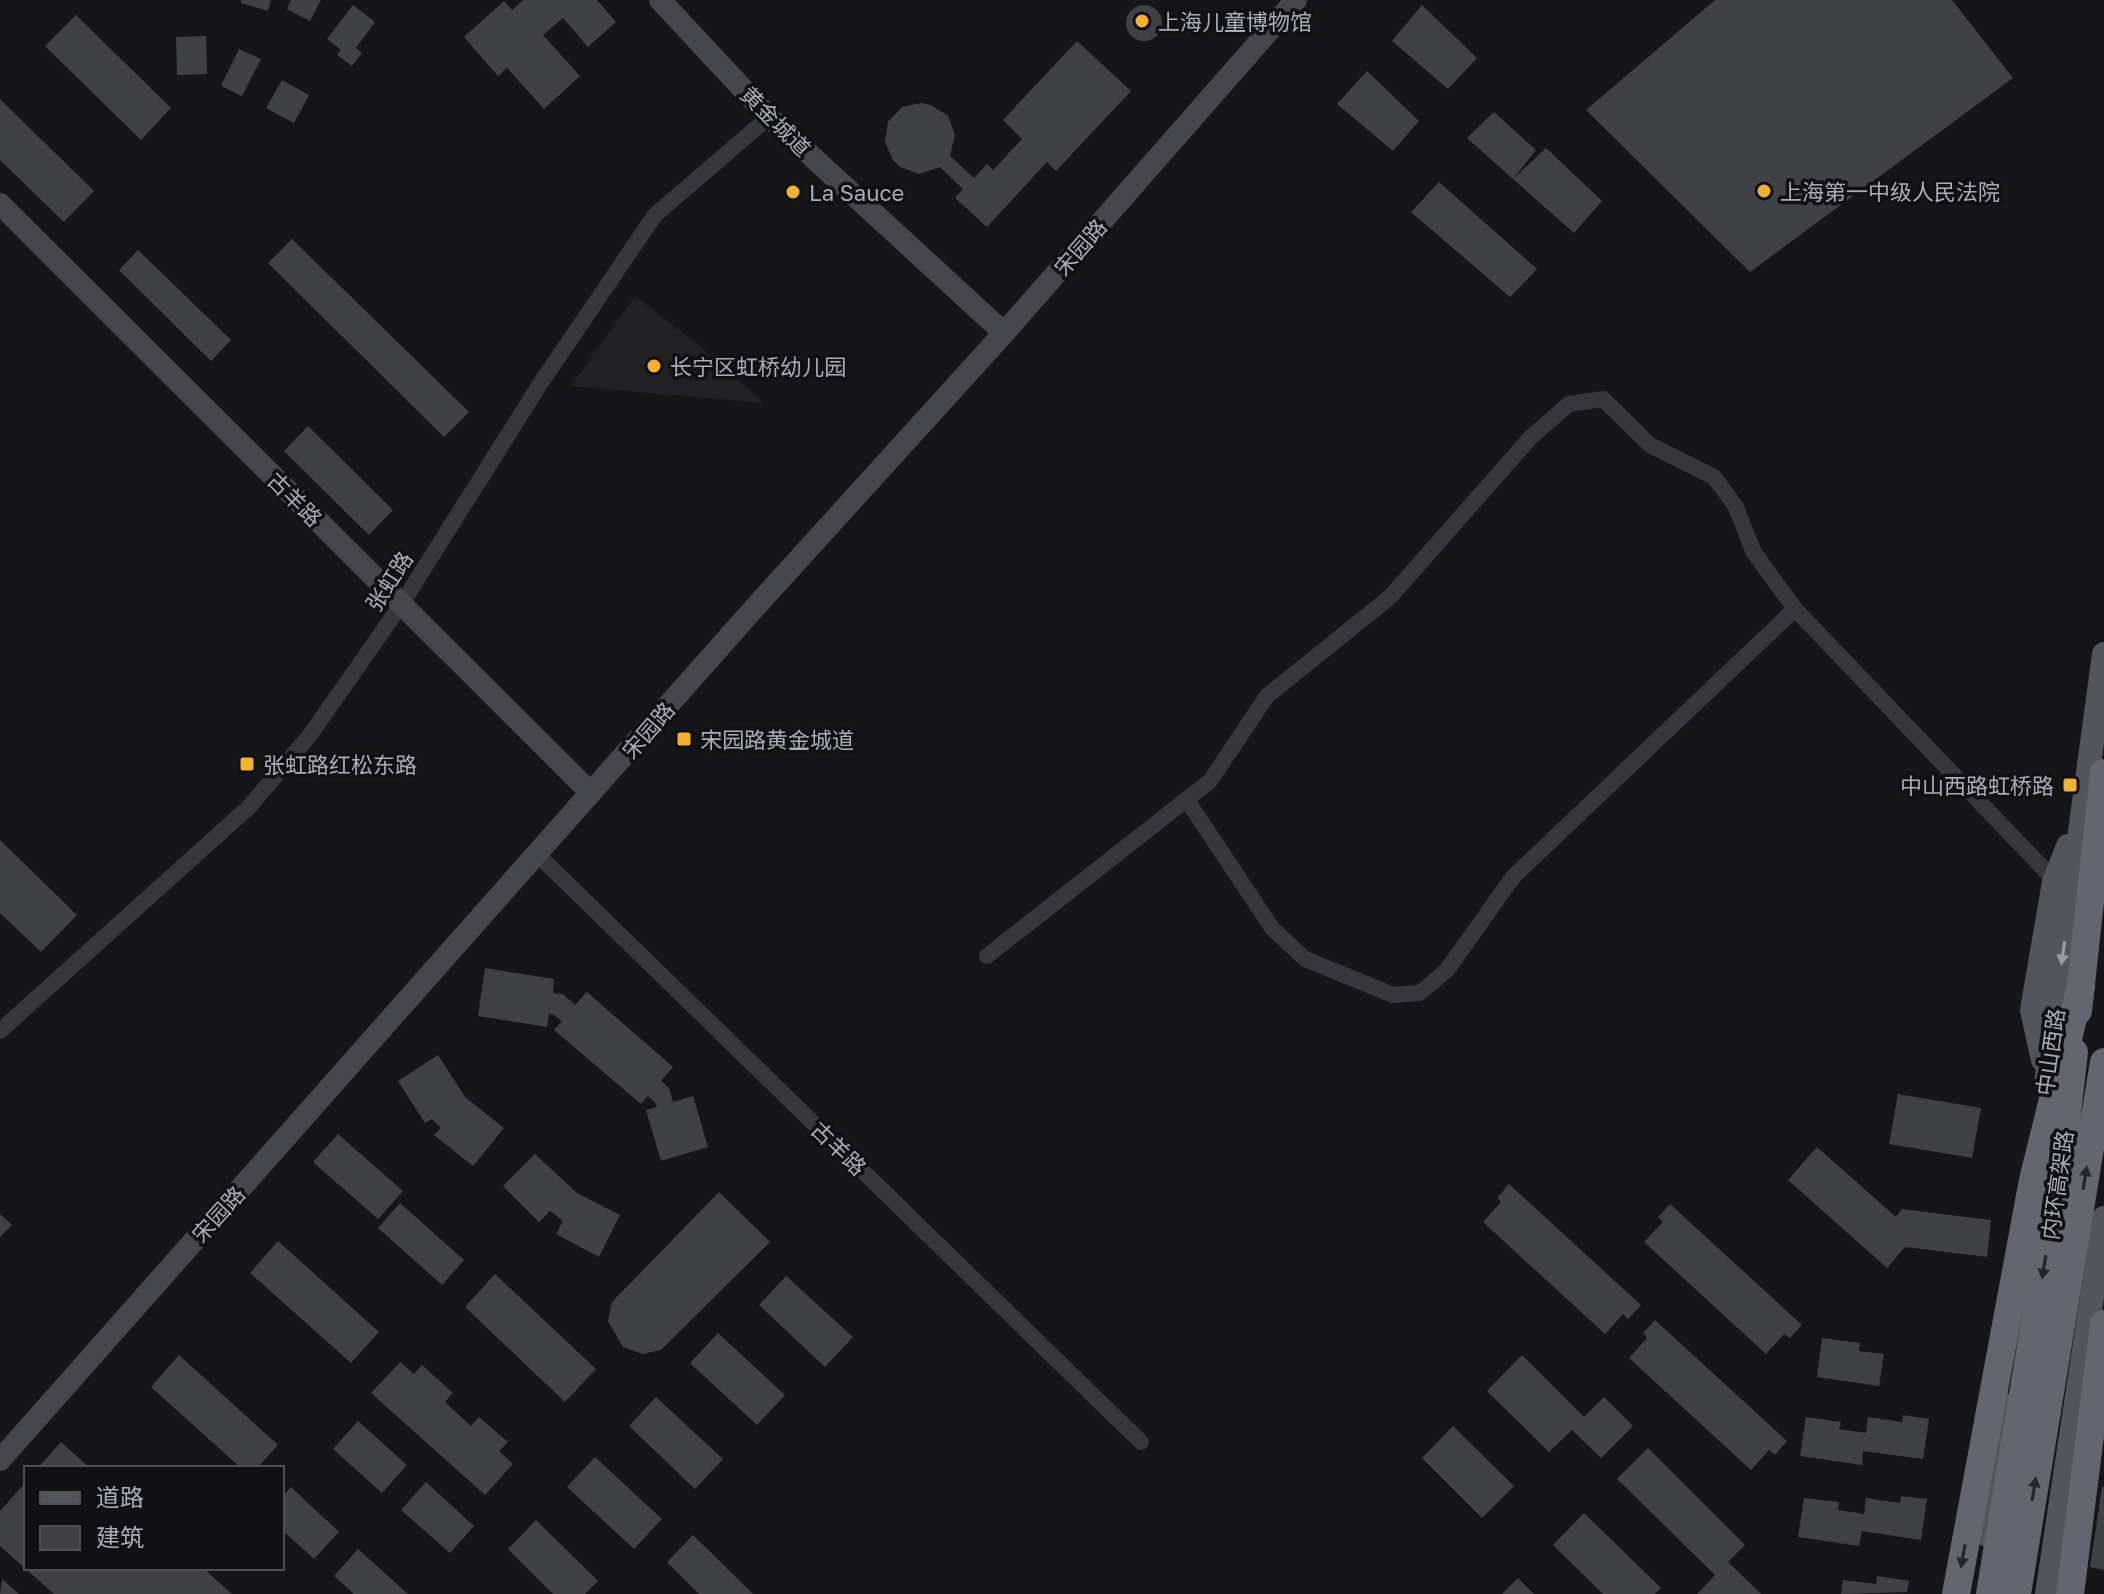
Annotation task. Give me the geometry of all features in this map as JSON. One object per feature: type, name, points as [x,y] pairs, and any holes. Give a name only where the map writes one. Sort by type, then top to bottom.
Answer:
[{"type":"highway","name":"内环高架路","points":[[1990,1594],[2062,1158],[2104,773]]},
{"type":"highway","points":[[1956,1594],[2033,1180],[2081,986]]},
{"type":"highway","name":"内环高架路","points":[[2017,1594],[2104,1062]]},
{"type":"highway","points":[[2054,1594],[2104,1324]]},
{"type":"main road","name":"黄金城道","points":[[660,0],[769,117],[1004,333]]},
{"type":"main road","name":"宋园路","points":[[0,1460],[1004,333],[1296,0]]},
{"type":"main road","name":"古羊路","points":[[0,204],[591,793]]},
{"type":"main road","name":"中山西路","points":[[1978,1594],[2047,1079],[2062,889],[2084,802],[2104,654]]},
{"type":"main road","points":[[2054,1594],[2104,1218]]},
{"type":"street","name":"张虹路","points":[[0,1031],[249,807],[310,735],[401,605],[540,384],[655,215],[769,117]]},
{"type":"street","points":[[987,956],[1210,781],[1267,696],[1390,597],[1531,437],[1569,404],[1603,399],[1650,445],[1714,477],[1736,507],[1753,551],[1795,609],[2062,889]]},
{"type":"street","points":[[1187,800],[1272,928],[1305,959],[1393,995],[1420,993],[1447,970],[1513,877],[1795,609]]},
{"type":"street","name":"古羊路","points":[[537,854],[1141,1442]]},
{"type":"shaded area","name":"长宁区虹桥幼儿园","points":[[635,296],[700,346],[764,403],[571,386]]},
{"type":"building","points":[[241,0],[271,0],[268,11],[241,3]]},
{"type":"building","points":[[291,0],[321,0],[310,21],[287,9]]},
{"type":"building","points":[[523,0],[597,0],[616,22],[588,47],[563,18],[543,35],[580,76],[544,109],[507,68],[498,76],[464,37],[504,1],[512,10]]},
{"type":"building","name":"上海第一中级人民法院","points":[[1715,0],[1952,0],[2013,78],[1750,272],[1586,110]]},
{"type":"building","points":[[353,5],[375,22],[356,48],[362,53],[352,66],[337,55],[341,50],[327,39]]},
{"type":"building","points":[[1144,5],[1157,10],[1162,23],[1157,36],[1144,41],[1131,36],[1126,23],[1131,10]]},
{"type":"building","points":[[1422,5],[1477,58],[1448,89],[1392,41]]},
{"type":"building","points":[[76,15],[171,108],[141,140],[45,46]]},
{"type":"building","points":[[206,36],[207,74],[177,75],[176,37]]},
{"type":"building","points":[[1077,41],[1131,91],[1056,171],[1047,162],[987,227],[955,198],[963,189],[940,167],[919,174],[900,167],[893,160],[885,142],[888,122],[902,107],[921,103],[931,105],[948,116],[955,135],[950,156],[974,178],[987,164],[993,170],[1022,139],[1003,120]]},
{"type":"building","points":[[239,49],[261,59],[242,96],[221,86]]},
{"type":"building","points":[[1367,71],[1419,121],[1393,151],[1337,104]]},
{"type":"building","points":[[282,80],[309,95],[294,123],[266,108]]},
{"type":"building","points":[[0,99],[94,191],[64,222],[0,160]]},
{"type":"building","points":[[1494,112],[1536,150],[1513,179],[1467,138]]},
{"type":"building","points":[[1546,148],[1602,201],[1574,233],[1513,179]]},
{"type":"building","points":[[1439,182],[1537,269],[1510,297],[1411,212]]},
{"type":"building","points":[[292,239],[469,412],[444,437],[268,263]]},
{"type":"building","points":[[138,250],[231,340],[211,361],[119,270]]},
{"type":"building","points":[[308,426],[393,510],[369,535],[284,451]]},
{"type":"building","points":[[0,840],[77,915],[41,952],[0,913]]},
{"type":"building","points":[[485,968],[554,979],[553,993],[563,994],[575,1005],[587,992],[673,1067],[661,1081],[669,1088],[673,1102],[693,1096],[708,1147],[661,1161],[646,1110],[657,1107],[655,1102],[648,1096],[641,1104],[554,1030],[562,1021],[554,1015],[549,1014],[547,1027],[478,1016]]},
{"type":"building","points":[[438,1055],[465,1097],[504,1128],[473,1166],[434,1135],[441,1128],[432,1119],[425,1123],[398,1081]]},
{"type":"building","points":[[1898,1094],[1981,1108],[1972,1158],[1889,1144]]},
{"type":"building","points":[[338,1134],[403,1191],[378,1219],[313,1162]]},
{"type":"building","points":[[1817,1147],[1896,1217],[1902,1209],[1991,1220],[1987,1257],[1905,1247],[1887,1268],[1788,1180]]},
{"type":"building","points":[[535,1154],[577,1193],[620,1215],[599,1257],[556,1234],[563,1221],[550,1211],[539,1222],[503,1186]]},
{"type":"building","points":[[1509,1184],[1641,1305],[1628,1319],[1623,1314],[1605,1334],[1483,1222],[1501,1202],[1497,1198]]},
{"type":"building","points":[[719,1192],[770,1242],[661,1350],[642,1354],[623,1347],[608,1321],[612,1302]]},
{"type":"building","points":[[400,1203],[464,1260],[442,1285],[378,1228]]},
{"type":"building","points":[[1670,1204],[1802,1325],[1790,1338],[1784,1334],[1766,1354],[1644,1242],[1663,1222],[1658,1217]]},
{"type":"building","points":[[0,1214],[12,1225],[0,1237]]},
{"type":"building","points":[[278,1241],[379,1332],[351,1363],[250,1273]]},
{"type":"building","points":[[495,1274],[596,1369],[565,1402],[465,1307]]},
{"type":"building","points":[[786,1276],[853,1337],[825,1367],[759,1305]]},
{"type":"building","points":[[1655,1320],[1787,1441],[1775,1455],[1769,1450],[1751,1470],[1629,1358],[1647,1338],[1643,1333]]},
{"type":"building","points":[[718,1333],[785,1395],[757,1425],[690,1363]]},
{"type":"building","points":[[1822,1338],[1860,1343],[1859,1351],[1884,1354],[1879,1386],[1817,1377]]},
{"type":"building","points":[[179,1355],[278,1445],[259,1466],[239,1466],[151,1387]]},
{"type":"building","points":[[1522,1355],[1584,1417],[1604,1397],[1633,1426],[1601,1458],[1572,1430],[1549,1452],[1487,1391]]},
{"type":"building","points":[[400,1362],[414,1374],[422,1365],[453,1393],[445,1402],[471,1426],[479,1417],[508,1442],[499,1451],[513,1464],[485,1495],[371,1393]]},
{"type":"building","points":[[656,1397],[723,1459],[695,1489],[629,1426]]},
{"type":"building","points":[[1903,1415],[1929,1419],[1923,1459],[1863,1451],[1862,1465],[1800,1456],[1806,1417],[1841,1422],[1839,1429],[1866,1433],[1868,1417],[1902,1422]]},
{"type":"building","points":[[358,1421],[407,1465],[382,1493],[333,1449]]},
{"type":"building","points":[[1453,1426],[1514,1486],[1482,1518],[1422,1458]]},
{"type":"building","points":[[61,1442],[88,1466],[40,1466]]},
{"type":"building","points":[[1648,1448],[1745,1545],[1728,1562],[1761,1594],[1697,1594],[1715,1575],[1617,1479]]},
{"type":"building","points":[[595,1457],[662,1519],[634,1549],[567,1487]]},
{"type":"building","points":[[426,1482],[474,1526],[450,1553],[401,1510]]},
{"type":"building","points":[[24,1484],[24,1567],[0,1546],[0,1511]]},
{"type":"building","points":[[291,1487],[339,1532],[314,1559],[284,1532],[284,1495]]},
{"type":"building","points":[[2104,1487],[2104,1570],[2090,1567]]},
{"type":"building","points":[[1901,1496],[1927,1499],[1921,1540],[1862,1531],[1859,1546],[1798,1537],[1804,1498],[1839,1502],[1838,1510],[1864,1514],[1866,1498],[1900,1503]]},
{"type":"building","points":[[1584,1513],[1661,1588],[1655,1594],[1603,1594],[1553,1545]]},
{"type":"building","points":[[536,1520],[598,1581],[585,1594],[553,1594],[508,1549]]},
{"type":"building","points":[[693,1535],[753,1594],[699,1594],[667,1562]]},
{"type":"building","points":[[358,1549],[408,1594],[354,1594],[334,1576]]},
{"type":"building","points":[[27,1570],[205,1570],[232,1594],[54,1594]]},
{"type":"building","points":[[1877,1576],[1909,1581],[1907,1592],[1841,1594],[1843,1580],[1876,1584]]},
{"type":"building","points":[[1518,1578],[1534,1594],[1502,1594]]},
{"type":"building","points":[[2,1579],[19,1594],[0,1594]]},
{"type":"place","name":"上海儿童博物馆","points":[[1142,21]]},
{"type":"place","name":"上海第一中级人民法院","points":[[1764,191]]},
{"type":"place","name":"La Sauce","points":[[793,192]]},
{"type":"place","name":"长宁区虹桥幼儿园","points":[[654,366]]},
{"type":"place","name":"宋园路黄金城道","points":[[684,739]]},
{"type":"place","name":"张虹路红松东路","points":[[247,764]]},
{"type":"place","name":"中山西路虹桥路","points":[[2070,785]]}]
